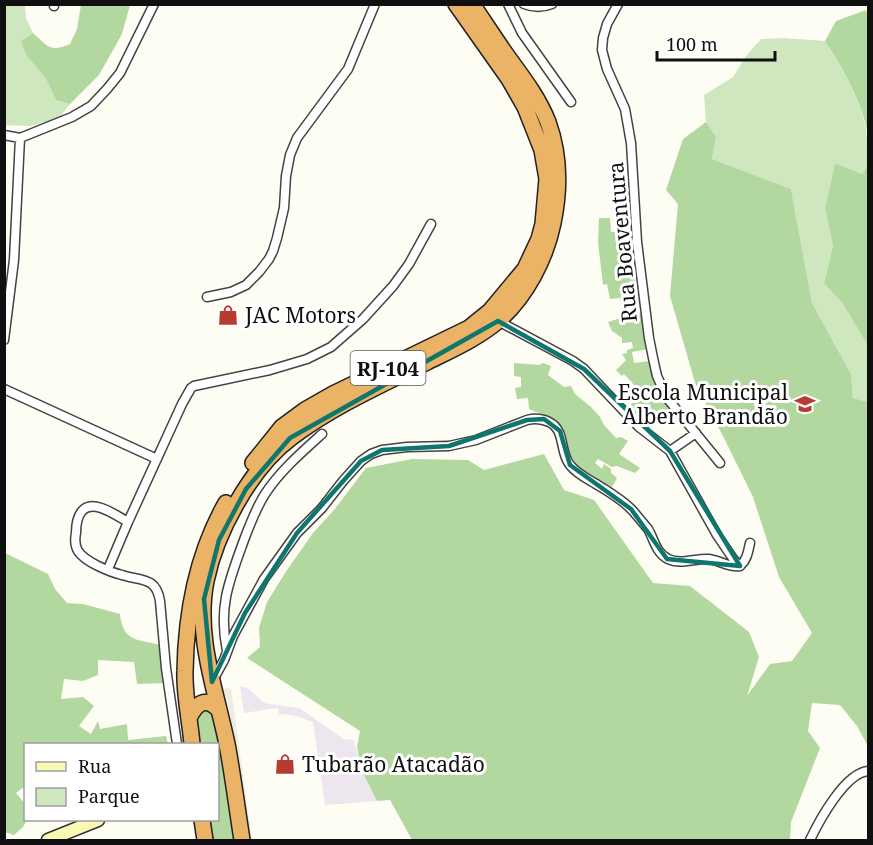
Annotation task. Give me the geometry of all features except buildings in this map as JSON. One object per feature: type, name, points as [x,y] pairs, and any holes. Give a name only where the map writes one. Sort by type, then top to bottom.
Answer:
[{"type":"highway","name":"RJ-104","points":[[192,743],[185,671],[192,593],[216,521],[237,483],[282,427],[304,410],[469,328],[490,311],[525,269],[538,239],[543,224],[547,179],[542,150],[525,107],[456,4]]},
{"type":"highway","name":"RJ-104","points":[[242,840],[227,743],[212,682],[203,620],[206,580],[230,515],[266,461],[290,438],[334,410],[467,342],[498,321],[514,304],[530,281],[543,259],[551,234],[558,201],[558,164],[547,121],[536,97],[472,4]]},
{"type":"highway","points":[[189,718],[195,708],[204,702],[211,703],[218,709]]},
{"type":"highway","points":[[202,821],[205,840]]},
{"type":"street","points":[[4,135],[20,138],[72,117],[91,106],[120,73],[154,4]]},
{"type":"street","points":[[207,297],[231,292],[246,285],[260,272],[269,259],[284,208],[286,176],[290,155],[297,138],[348,69],[375,4]]},
{"type":"street","points":[[508,4],[522,33],[571,102]]},
{"type":"street","points":[[524,4],[543,8],[552,4]]},
{"type":"street","name":"Rua Boaventura","points":[[618,4],[607,24],[603,38],[603,50],[607,69],[625,109],[631,143],[637,242],[649,338],[657,376],[667,398],[720,463]]},
{"type":"street","points":[[4,340],[14,260],[20,138]]},
{"type":"street","points":[[108,569],[191,388],[280,367],[307,359],[331,347],[363,319],[393,286],[409,264],[431,224]]},
{"type":"street","points":[[498,321],[584,369],[639,427],[670,451],[717,535],[740,566]]},
{"type":"street","points":[[4,389],[157,459]]},
{"type":"street","points":[[212,682],[264,579],[297,533],[322,508],[361,461],[382,450],[449,446],[476,440],[527,420],[544,419],[554,424],[560,431],[566,458],[570,465],[631,509],[667,559],[685,562],[700,559],[712,560],[734,567],[740,566],[748,554],[750,543]]},
{"type":"street","points":[[670,451],[696,433]]},
{"type":"street","points":[[227,652],[223,633],[223,610],[230,578],[254,516],[264,495],[273,483],[298,455],[322,434]]},
{"type":"street","points":[[128,522],[98,507],[90,506],[83,510],[77,522],[75,540],[78,550],[94,564],[122,576],[149,582],[159,593],[166,668],[177,743]]},
{"type":"street","points":[[810,840],[831,801],[854,777],[861,772],[868,771]]},
{"type":"street","points":[[48,840],[93,821]]},
{"type":"highlighted area","points":[[498,321],[584,369],[670,451],[740,566],[667,559],[631,509],[570,465],[560,431],[544,419],[527,420],[449,446],[382,450],[361,461],[297,533],[245,613],[212,682],[204,599],[219,540],[246,489],[290,438]]},
{"type":"shaded area","points":[[240,686],[248,688],[264,703],[299,708],[344,739],[354,740],[361,769],[377,801],[325,805],[313,722],[296,716],[279,715],[278,708],[244,713]]},
{"type":"shaded area","points":[[231,688],[252,840],[247,840],[220,689]]},
{"type":"green space","points":[[5,5],[25,5],[26,18],[33,33],[21,41],[26,55],[46,79],[56,100],[70,104],[59,118],[31,126],[5,125]]},
{"type":"green space","points":[[81,5],[130,5],[122,34],[99,75],[70,104],[56,100],[46,79],[26,55],[21,41],[33,33],[53,48],[70,44],[77,29]]},
{"type":"green space","points":[[866,10],[868,18],[868,136],[857,98],[825,41],[836,21]]},
{"type":"green space","points":[[761,39],[825,41],[855,94],[864,122],[868,167],[862,174],[835,163],[825,208],[833,246],[824,283],[843,304],[868,346],[868,402],[853,398],[851,374],[812,303],[791,189],[712,159],[716,137],[706,122],[704,95],[733,77],[746,56]]},
{"type":"green space","points":[[706,122],[716,137],[712,159],[791,189],[812,303],[851,374],[853,398],[868,402],[868,746],[857,726],[840,705],[812,703],[808,731],[820,748],[791,822],[790,840],[412,840],[390,800],[377,801],[361,769],[357,747],[360,731],[247,658],[260,647],[259,628],[267,602],[287,570],[313,533],[366,468],[412,459],[468,460],[484,470],[544,454],[564,490],[594,500],[653,583],[690,586],[749,632],[759,657],[747,696],[770,664],[792,661],[812,633],[779,577],[753,497],[696,386],[670,296],[678,204],[666,190],[683,139]]},
{"type":"green space","points":[[835,163],[862,174],[868,166],[868,346],[843,304],[824,283],[833,246],[825,208]]},
{"type":"green space","points":[[599,218],[610,218],[611,232],[629,230],[639,304],[622,306],[620,298],[610,299],[607,284],[603,285],[598,242]]},
{"type":"green space","points":[[643,313],[648,349],[632,352],[634,363],[650,361],[670,407],[652,427],[646,429],[626,409],[641,395],[632,389],[635,386],[624,374],[622,376],[616,370],[626,360],[622,354],[633,348],[632,342],[622,343],[622,338],[612,331],[608,322]]},
{"type":"green space","points":[[514,363],[539,365],[543,363],[551,366],[548,375],[564,387],[571,386],[575,394],[591,407],[616,438],[621,437],[628,441],[619,454],[640,468],[635,473],[617,466],[612,467],[598,459],[595,463],[602,469],[604,464],[617,478],[612,487],[589,474],[573,461],[562,428],[550,418],[529,409],[528,398],[517,399],[515,388],[521,387],[521,377],[514,376]]},
{"type":"green space","points":[[5,553],[48,574],[55,589],[67,603],[83,604],[120,614],[124,630],[128,635],[160,645],[165,683],[137,684],[134,662],[98,660],[98,675],[83,681],[64,679],[61,699],[83,697],[94,706],[79,726],[91,734],[98,721],[100,729],[127,724],[128,740],[166,736],[168,743],[24,743],[24,787],[16,793],[24,803],[24,821],[26,821],[14,835],[5,832]]},
{"type":"green space","points":[[207,709],[213,714],[217,730],[236,840],[212,840],[209,821],[219,821],[219,743],[197,743],[197,712]]},
{"type":"place","name":"JAC Motors","points":[[228,315]]},
{"type":"place","name":"Escola Municipal Alberto Brandão","points":[[805,404]]},
{"type":"place","name":"Tubarão Atacadão","points":[[285,764]]}]
